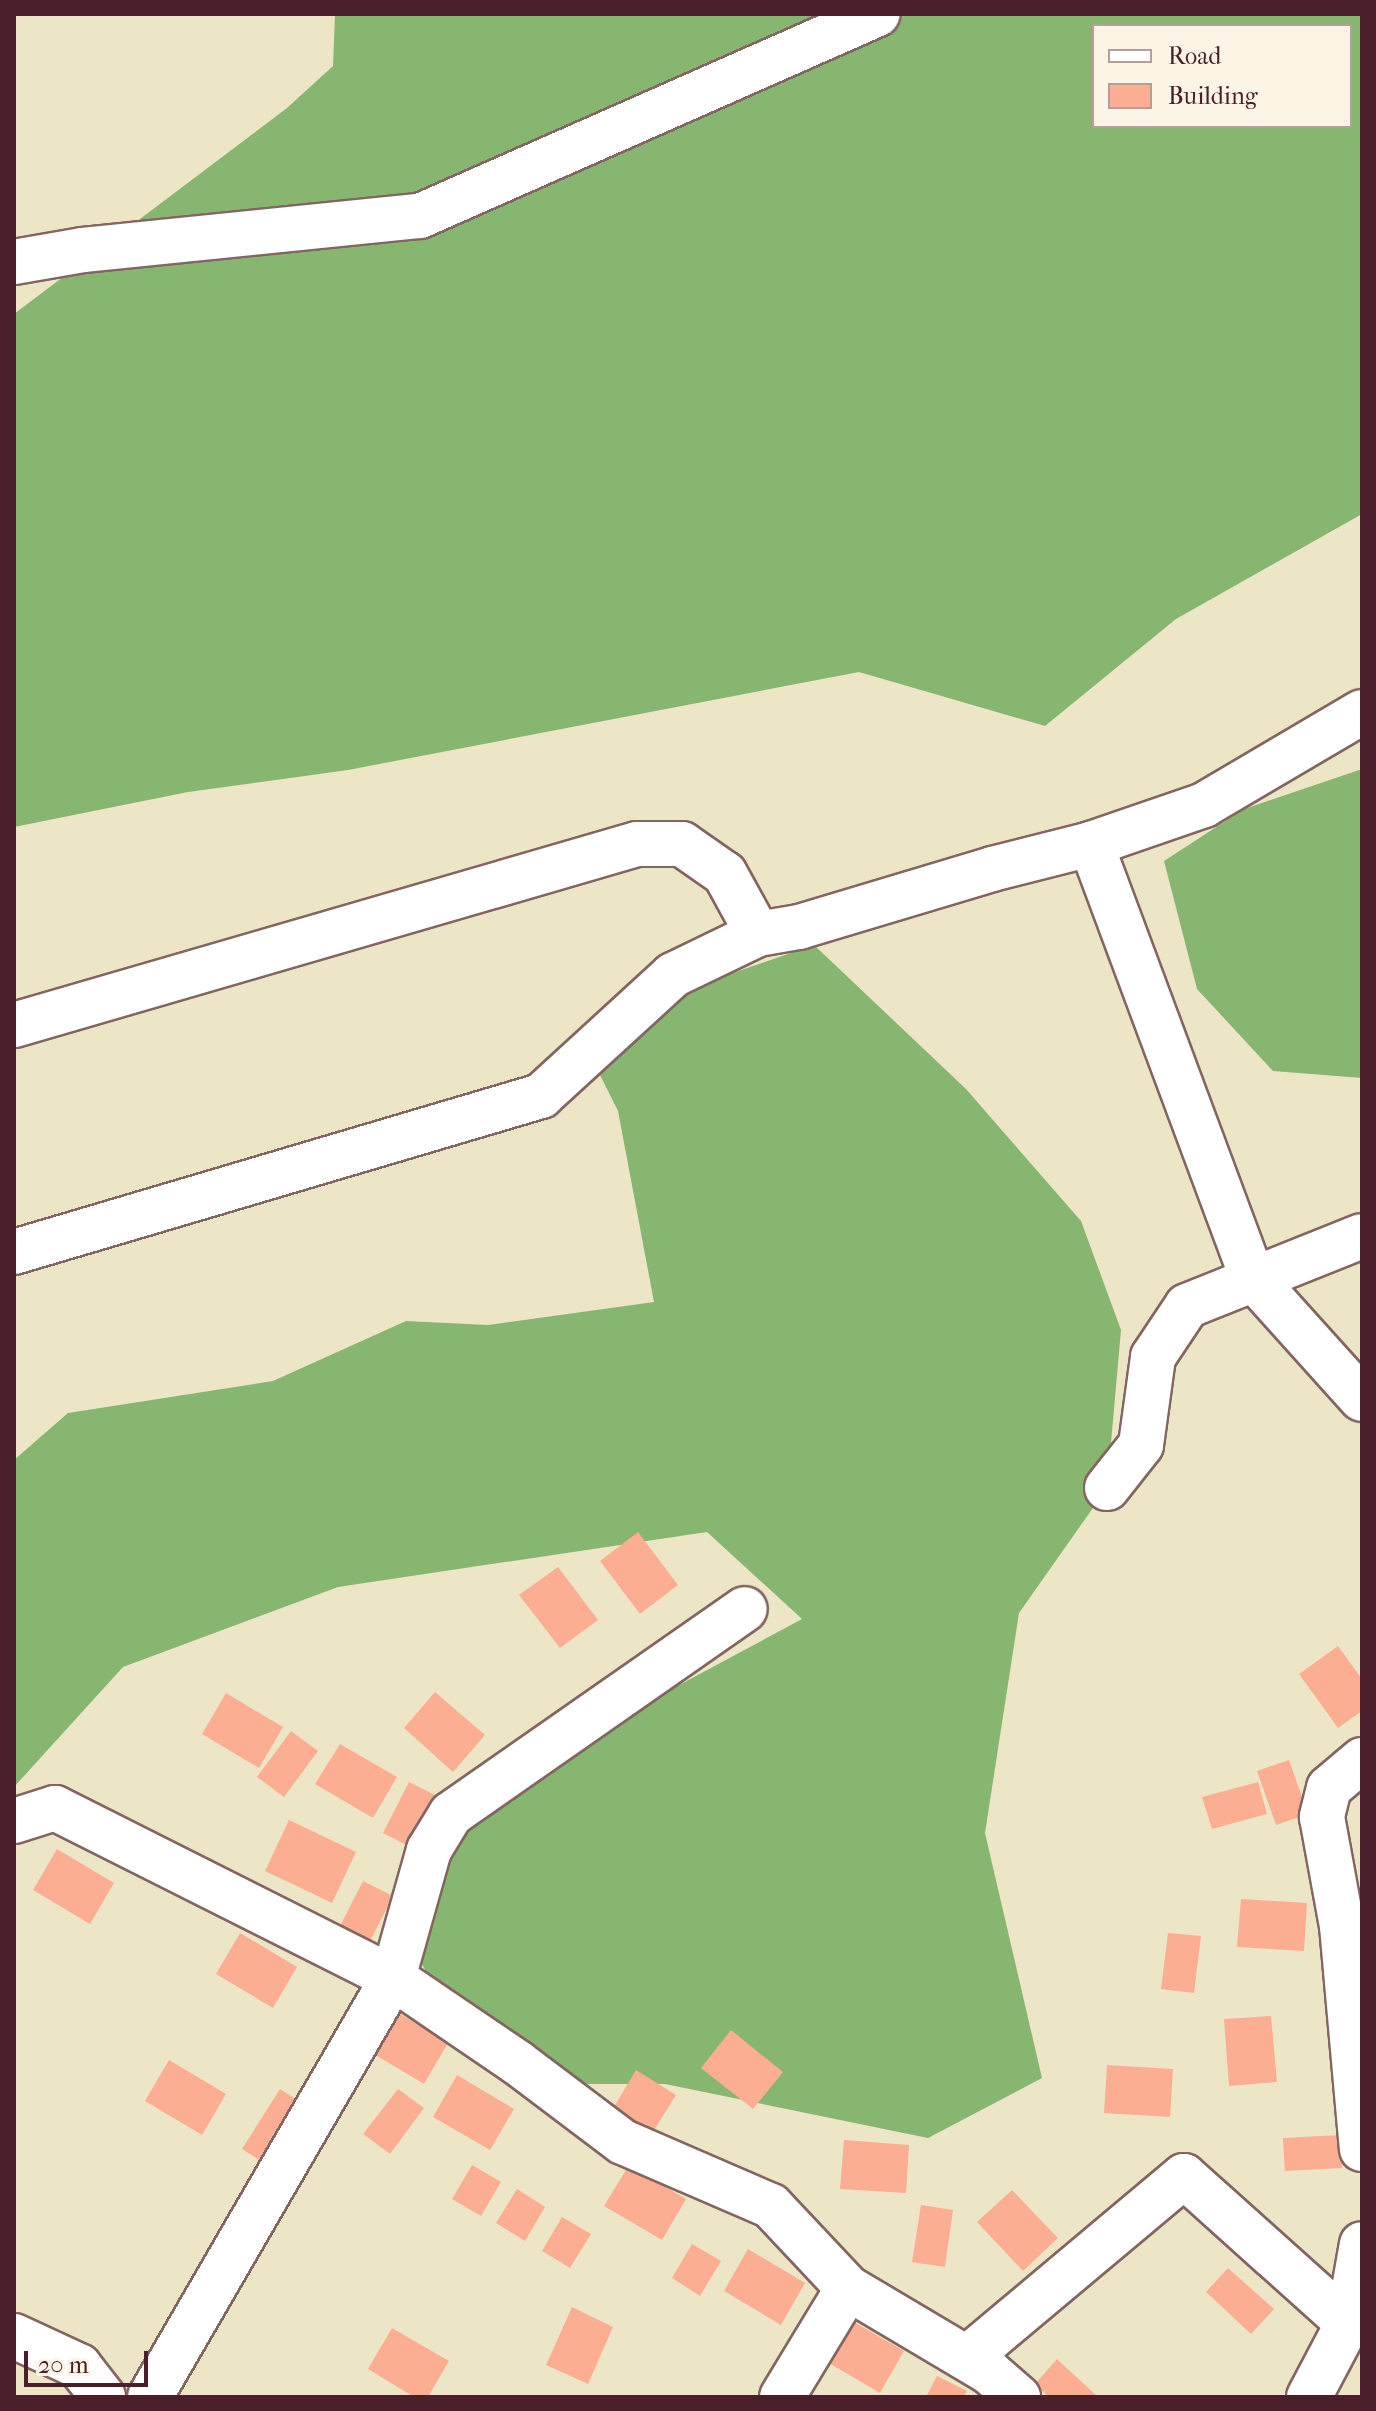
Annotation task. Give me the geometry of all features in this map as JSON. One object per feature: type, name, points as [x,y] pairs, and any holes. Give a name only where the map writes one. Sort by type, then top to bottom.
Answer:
[{"type":"street","points":[[14,262],[83,250],[420,216],[877,14]]},
{"type":"street","points":[[14,1252],[541,1096],[673,975],[758,934],[799,927],[992,869],[1091,844],[1204,805],[1362,712]]},
{"type":"street","points":[[14,1025],[637,844],[682,844],[725,874],[758,934]]},
{"type":"street","points":[[1091,844],[1252,1277],[1362,1399]]},
{"type":"street","points":[[1107,1488],[1141,1445],[1153,1357],[1187,1306],[1252,1277],[1362,1236]]},
{"type":"street","points":[[150,2397],[393,1978],[429,1850],[451,1814],[745,1609]]},
{"type":"street","points":[[1362,1760],[1329,1788],[1322,1817],[1342,1926],[1362,2149]]},
{"type":"street","points":[[14,1821],[55,1808],[393,1978],[518,2063],[623,2142],[771,2206],[848,2288],[987,2381],[1184,2176],[1348,2323]]},
{"type":"street","points":[[1309,2397],[1348,2323],[1362,2244]]},
{"type":"street","points":[[782,2397],[848,2288]]},
{"type":"street","points":[[14,2336],[79,2366],[103,2397]]},
{"type":"green space","points":[[335,14],[1362,14],[1362,514],[1176,619],[1045,726],[859,672],[348,770],[188,792],[14,827],[14,314],[287,108],[333,66]]},
{"type":"green space","points":[[1362,769],[1362,1078],[1273,1071],[1197,989],[1164,861],[1244,809]]},
{"type":"green space","points":[[814,945],[966,1089],[1081,1221],[1121,1330],[1107,1488],[1019,1613],[985,1833],[1042,2078],[928,2138],[665,2084],[585,2084],[517,2034],[438,1991],[407,1940],[429,1850],[491,1786],[802,1619],[707,1532],[338,1587],[123,1667],[14,1787],[14,1460],[68,1413],[273,1381],[406,1321],[488,1325],[654,1302],[618,1111],[600,1075],[692,987]]},
{"type":"building","points":[[638,1532],[678,1585],[640,1614],[600,1561]]},
{"type":"building","points":[[558,1567],[598,1620],[560,1648],[519,1595]]},
{"type":"building","points":[[1338,1646],[1362,1679],[1362,1711],[1338,1728],[1299,1674]]},
{"type":"building","points":[[435,1692],[485,1735],[453,1772],[404,1728]]},
{"type":"building","points":[[226,1693],[283,1727],[259,1768],[202,1734]]},
{"type":"building","points":[[291,1731],[318,1751],[284,1797],[257,1777]]},
{"type":"building","points":[[340,1744],[397,1777],[373,1818],[315,1784]]},
{"type":"building","points":[[1289,1760],[1308,1814],[1276,1825],[1257,1771]]},
{"type":"building","points":[[409,1782],[439,1797],[412,1848],[383,1833]]},
{"type":"building","points":[[1258,1782],[1267,1814],[1212,1829],[1202,1797]]},
{"type":"building","points":[[289,1820],[356,1852],[332,1903],[265,1871]]},
{"type":"building","points":[[57,1849],[114,1883],[90,1924],[33,1890]]},
{"type":"building","points":[[363,1881],[393,1896],[367,1947],[337,1932]]},
{"type":"building","points":[[1241,1899],[1307,1903],[1304,1951],[1237,1947]]},
{"type":"building","points":[[240,1933],[297,1967],[273,2008],[216,1974]]},
{"type":"building","points":[[1168,1933],[1201,1936],[1194,1993],[1161,1989]]},
{"type":"building","points":[[392,2009],[448,2043],[424,2084],[367,2050]]},
{"type":"building","points":[[1271,2016],[1277,2082],[1229,2086],[1224,2019]]},
{"type":"building","points":[[731,2030],[783,2072],[753,2109],[701,2068]]},
{"type":"building","points":[[169,2060],[226,2094],[202,2135],[145,2101]]},
{"type":"building","points":[[1107,2065],[1173,2069],[1170,2117],[1104,2113]]},
{"type":"building","points":[[636,2070],[676,2095],[653,2132],[614,2107]]},
{"type":"building","points":[[457,2075],[514,2109],[490,2150],[433,2117]]},
{"type":"building","points":[[280,2089],[307,2106],[269,2166],[242,2149]]},
{"type":"building","points":[[398,2089],[424,2108],[390,2154],[363,2134]]},
{"type":"building","points":[[1341,2135],[1342,2168],[1285,2171],[1283,2138]]},
{"type":"building","points":[[844,2140],[909,2145],[906,2193],[840,2189]]},
{"type":"building","points":[[472,2165],[501,2182],[481,2216],[452,2199]]},
{"type":"building","points":[[629,2165],[686,2199],[662,2240],[604,2206]]},
{"type":"building","points":[[517,2189],[545,2207],[525,2241],[496,2223]]},
{"type":"building","points":[[1012,2190],[1058,2238],[1023,2271],[977,2222]]},
{"type":"building","points":[[921,2205],[953,2210],[945,2267],[912,2262]]},
{"type":"building","points":[[562,2217],[591,2234],[570,2268],[542,2251]]},
{"type":"building","points":[[692,2244],[721,2261],[700,2296],[672,2278]]},
{"type":"building","points":[[748,2249],[805,2283],[781,2325],[724,2291]]},
{"type":"building","points":[[1228,2268],[1274,2309],[1251,2334],[1206,2292]]},
{"type":"building","points":[[572,2307],[613,2327],[588,2384],[546,2365]]},
{"type":"building","points":[[847,2318],[904,2351],[880,2393],[822,2359]]},
{"type":"building","points":[[392,2328],[449,2361],[428,2397],[414,2397],[368,2369]]},
{"type":"building","points":[[1057,2359],[1098,2397],[1049,2397],[1035,2384]]},
{"type":"building","points":[[937,2376],[967,2391],[964,2397],[926,2397]]}]
